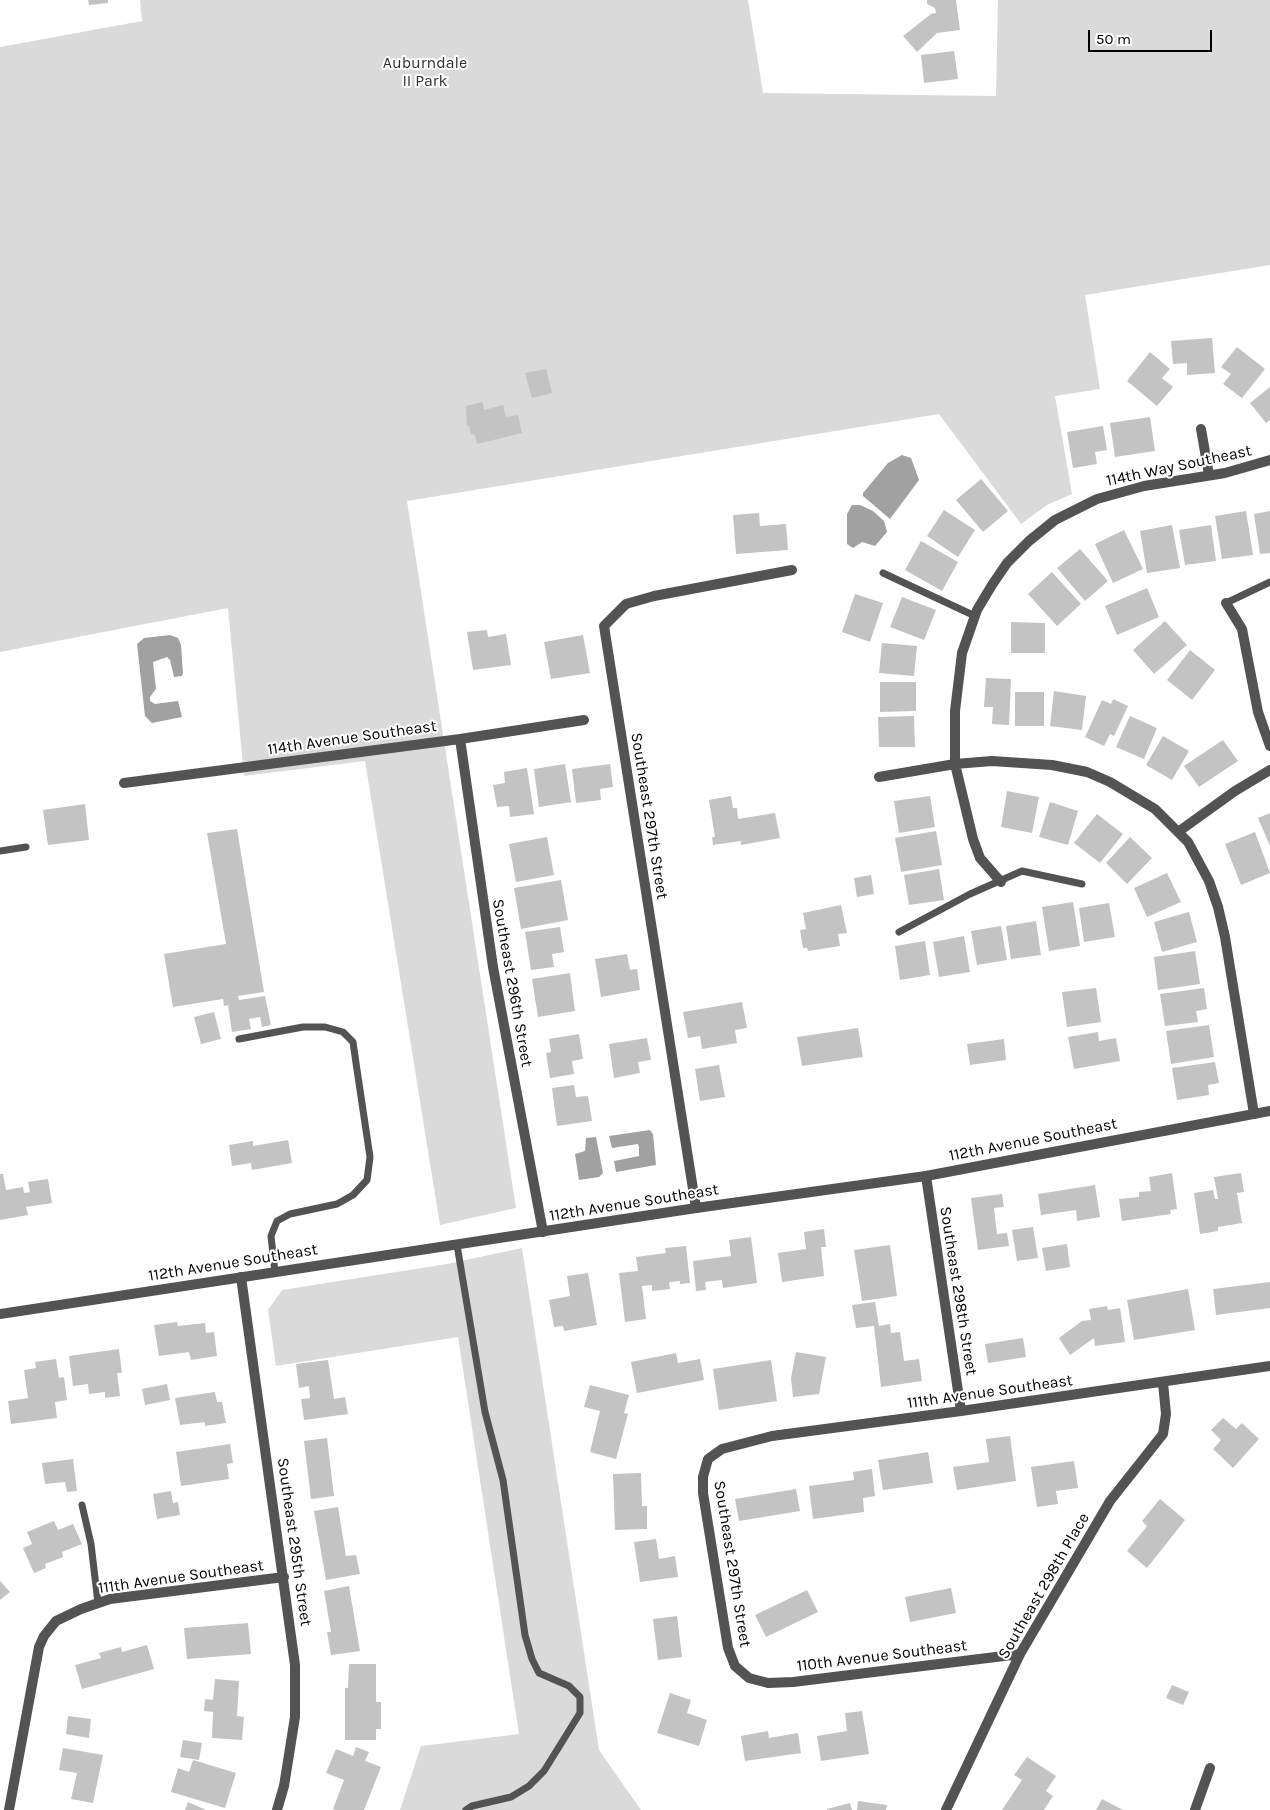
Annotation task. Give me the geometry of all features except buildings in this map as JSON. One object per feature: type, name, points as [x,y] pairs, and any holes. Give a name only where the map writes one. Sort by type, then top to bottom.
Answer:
[{"type":"street","points":[[1201,429],[1210,476]]},
{"type":"street","name":"114th Way Southeast","points":[[1001,882],[980,858],[972,839],[955,764],[954,711],[958,671],[975,616],[1007,563],[1029,541],[1055,520],[1097,499],[1144,486],[1210,476],[1255,466],[1270,460]]},
{"type":"street","name":"Southeast 297th Street","points":[[696,1208],[604,626],[626,604],[654,596],[792,570]]},
{"type":"street","points":[[1226,603],[1242,629],[1258,712],[1270,746]]},
{"type":"street","name":"114th Avenue Southeast","points":[[124,783],[460,739],[584,720]]},
{"type":"street","name":"Southeast 296th Street","points":[[460,739],[493,967],[543,1232]]},
{"type":"street","points":[[879,777],[955,764],[1023,762],[1087,772],[1110,782],[1155,809],[1188,842],[1200,864],[1218,907],[1225,937],[1254,1114]]},
{"type":"street","points":[[1178,832],[1242,786],[1270,770]]},
{"type":"street","name":"112th Avenue Southeast","points":[[0,1314],[696,1208],[926,1176],[1270,1112]]},
{"type":"street","name":"Southeast 298th Street","points":[[926,1176],[961,1411]]},
{"type":"street","name":"Southeast 295th Street","points":[[241,1277],[295,1665],[295,1717],[284,1786],[278,1810]]},
{"type":"street","name":"111th Avenue Southeast","points":[[716,1452],[772,1436],[1163,1383],[1270,1366]]},
{"type":"street","name":"Southeast 298th Place","points":[[946,1810],[1020,1654],[1110,1501],[1163,1434],[1166,1414],[1163,1383]]},
{"type":"street","name":"Southeast 297th Street","points":[[716,1452],[708,1459],[704,1469],[703,1492],[728,1648],[735,1666],[748,1678]]},
{"type":"street","name":"111th Avenue Southeast","points":[[9,1810],[39,1647],[44,1636],[56,1621],[110,1599],[284,1577]]},
{"type":"street","name":"110th Avenue Southeast","points":[[748,1678],[768,1683],[793,1682],[1020,1654]]},
{"type":"street","points":[[1195,1810],[1210,1768]]},
{"type":"lane","points":[[883,572],[975,616]]},
{"type":"lane","points":[[1226,603],[1270,582]]},
{"type":"lane","points":[[0,851],[26,847]]},
{"type":"lane","points":[[899,932],[970,894],[1022,872],[1082,884]]},
{"type":"lane","points":[[239,1039],[303,1027],[325,1027],[343,1032],[353,1042],[370,1157],[367,1180],[352,1195],[337,1204],[290,1214],[277,1221],[271,1236],[275,1272]]},
{"type":"lane","points":[[457,1245],[485,1412],[503,1480],[525,1635],[532,1659],[539,1673],[569,1686],[580,1697],[580,1714],[544,1771],[529,1786],[511,1797],[472,1806],[466,1810]]},
{"type":"lane","points":[[82,1505],[91,1544],[98,1603]]},
{"type":"green space","name":"Auburndale II Park","points":[[140,0],[748,0],[763,93],[996,96],[998,0],[1270,0],[1270,265],[1085,295],[1100,389],[1055,396],[1072,494],[1047,505],[1021,524],[939,414],[407,501],[516,1208],[440,1225],[365,761],[244,776],[228,608],[0,652],[0,47],[142,21]]},
{"type":"green space","points":[[522,1248],[599,1750],[641,1810],[400,1810],[421,1746],[519,1734],[458,1337],[276,1366],[268,1310],[282,1290],[447,1264]]},
{"type":"shaded area","points":[[902,455],[911,458],[919,480],[890,519],[863,496],[863,493],[888,463]]},
{"type":"shaded area","points":[[852,505],[860,505],[873,511],[884,521],[887,532],[875,546],[862,542],[853,548],[847,544],[847,514]]},
{"type":"shaded area","points":[[170,635],[178,638],[181,645],[183,673],[182,676],[174,677],[170,660],[167,657],[153,662],[156,689],[150,697],[150,701],[155,704],[178,701],[182,717],[152,723],[145,716],[137,644],[144,638]]},
{"type":"shaded area","points":[[650,1130],[653,1134],[656,1165],[616,1172],[614,1161],[639,1156],[639,1147],[638,1144],[612,1148],[609,1136]]},
{"type":"shaded area","points":[[596,1137],[603,1173],[599,1177],[579,1180],[575,1154],[585,1151],[586,1138]]}]
